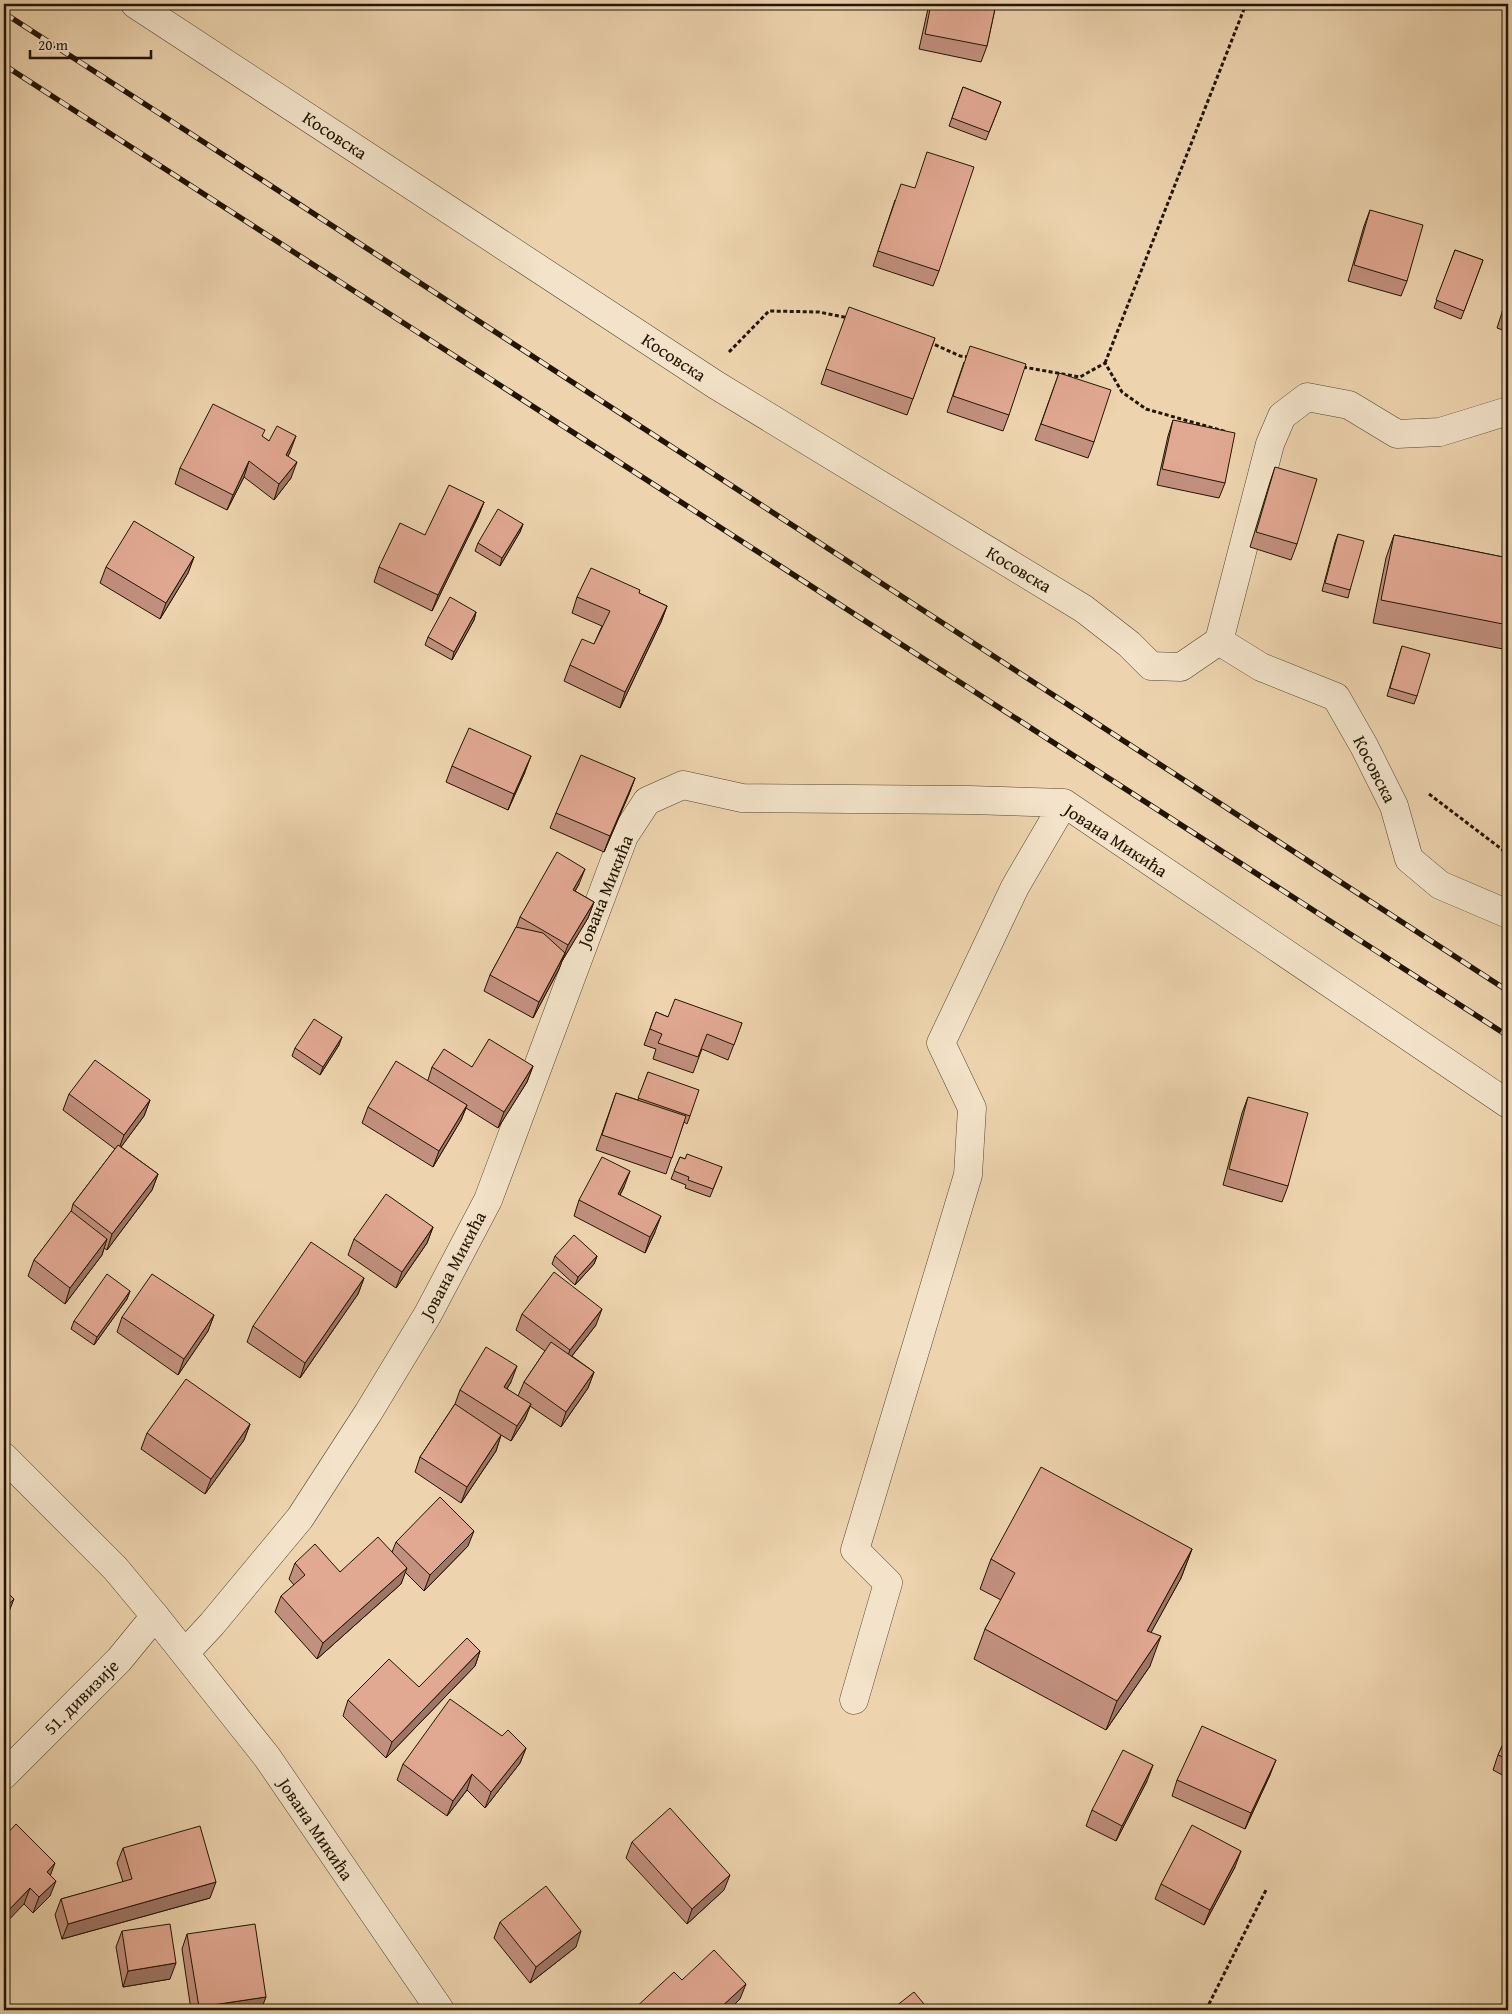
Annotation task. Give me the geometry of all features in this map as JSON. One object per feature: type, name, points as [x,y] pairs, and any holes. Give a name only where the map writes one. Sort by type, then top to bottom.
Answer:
[{"type":"street","name":"Косовска","points":[[135,4],[716,385],[1084,609],[1129,644],[1151,666],[1181,667],[1220,641],[1261,667],[1336,698],[1364,746],[1394,806],[1409,859],[1440,885],[1508,914]]},
{"type":"street","points":[[1220,641],[1270,444],[1282,416],[1307,397],[1349,405],[1397,434],[1440,432],[1508,411]]},
{"type":"street","name":"Јована Микића","points":[[184,1653],[212,1624],[300,1518],[368,1413],[428,1314],[488,1200],[624,836],[647,801],[683,785],[742,798],[1064,802],[1508,1104]]},
{"type":"street","points":[[854,1700],[888,1584],[855,1550],[968,1175],[972,1108],[941,1043],[1015,887],[1064,802]]},
{"type":"street","name":"Јована Микића","points":[[4,1457],[115,1568],[267,1757],[440,2010]]},
{"type":"street","name":"51. дивизије","points":[[4,1775],[119,1660],[155,1616]]},
{"type":"path","points":[[1015,365],[1080,376],[1105,363],[1246,4]]},
{"type":"path","points":[[716,385],[723,358],[769,311],[819,312],[856,320]]},
{"type":"path","points":[[927,340],[960,356],[979,359]]},
{"type":"path","points":[[1105,363],[1122,392],[1146,409],[1270,444]]},
{"type":"path","points":[[1425,791],[1508,854]]},
{"type":"path","points":[[1206,2010],[1267,1888]]},
{"type":"building","points":[[931,4],[996,4],[987,46],[925,34]]},
{"type":"building","points":[[963,87],[1001,102],[989,132],[952,118]]},
{"type":"building","points":[[927,152],[974,167],[939,271],[878,251],[901,184],[915,188]]},
{"type":"building","points":[[1370,210],[1423,225],[1407,281],[1354,265]]},
{"type":"building","points":[[1455,250],[1483,260],[1464,311],[1436,300]]},
{"type":"building","points":[[1508,295],[1508,314],[1502,312]]},
{"type":"building","points":[[849,307],[935,338],[913,399],[826,369]]},
{"type":"building","points":[[970,346],[1026,364],[1009,415],[953,396]]},
{"type":"building","points":[[1059,373],[1111,390],[1094,442],[1041,424]]},
{"type":"building","points":[[213,404],[265,430],[262,436],[269,441],[277,426],[296,436],[286,455],[297,462],[279,484],[249,461],[233,495],[180,468]]},
{"type":"building","points":[[1173,420],[1235,433],[1225,483],[1162,469]]},
{"type":"building","points":[[1275,467],[1317,479],[1297,544],[1256,532]]},
{"type":"building","points":[[449,485],[484,502],[438,595],[379,567],[400,523],[425,535]]},
{"type":"building","points":[[498,509],[523,524],[502,558],[478,543]]},
{"type":"building","points":[[134,521],[194,557],[166,603],[106,567]]},
{"type":"building","points":[[1338,534],[1364,541],[1350,590],[1325,583]]},
{"type":"building","points":[[1394,535],[1508,558],[1508,625],[1381,600]]},
{"type":"building","points":[[591,568],[640,590],[639,593],[667,606],[625,692],[570,665],[582,639],[594,644],[610,611],[577,597]]},
{"type":"building","points":[[450,597],[476,612],[454,652],[428,637]]},
{"type":"building","points":[[1402,646],[1430,654],[1417,696],[1390,688]]},
{"type":"building","points":[[469,728],[531,756],[514,794],[452,766]]},
{"type":"building","points":[[581,755],[635,778],[610,836],[556,813]]},
{"type":"building","points":[[557,852],[585,869],[573,890],[594,902],[568,945],[520,917]]},
{"type":"building","points":[[516,927],[543,933],[565,953],[539,1002],[490,975]]},
{"type":"building","points":[[675,999],[742,1023],[734,1045],[707,1034],[698,1057],[658,1043],[662,1034],[650,1029],[656,1012],[668,1017]]},
{"type":"building","points":[[314,1019],[342,1037],[323,1067],[295,1048]]},
{"type":"building","points":[[489,1039],[533,1066],[504,1112],[432,1067],[444,1049],[472,1067]]},
{"type":"building","points":[[95,1060],[150,1100],[124,1135],[69,1094]]},
{"type":"building","points":[[396,1061],[467,1105],[439,1151],[368,1107]]},
{"type":"building","points":[[648,1072],[699,1090],[690,1116],[638,1098]]},
{"type":"building","points":[[616,1093],[686,1116],[672,1158],[602,1135]]},
{"type":"building","points":[[1248,1097],[1308,1113],[1288,1186],[1229,1169]]},
{"type":"building","points":[[118,1145],[158,1174],[112,1234],[73,1204]]},
{"type":"building","points":[[687,1154],[722,1167],[713,1189],[688,1180],[689,1177],[674,1171],[680,1157],[685,1159]]},
{"type":"building","points":[[602,1157],[630,1171],[618,1194],[661,1216],[650,1237],[579,1200]]},
{"type":"building","points":[[386,1194],[433,1227],[402,1272],[354,1239]]},
{"type":"building","points":[[71,1211],[107,1239],[70,1288],[34,1260]]},
{"type":"building","points":[[574,1235],[597,1256],[578,1277],[555,1256]]},
{"type":"building","points":[[311,1242],[364,1278],[305,1363],[253,1326]]},
{"type":"building","points":[[554,1272],[602,1309],[570,1350],[522,1314]]},
{"type":"building","points":[[107,1274],[130,1291],[97,1337],[74,1321]]},
{"type":"building","points":[[152,1274],[214,1315],[184,1359],[122,1317]]},
{"type":"building","points":[[551,1342],[594,1372],[566,1412],[524,1382]]},
{"type":"building","points":[[486,1347],[517,1366],[504,1387],[531,1404],[517,1426],[460,1390]]},
{"type":"building","points":[[186,1379],[250,1424],[211,1479],[147,1433]]},
{"type":"building","points":[[455,1404],[501,1435],[467,1487],[420,1457]]},
{"type":"building","points":[[1041,1467],[1192,1549],[1147,1631],[1161,1636],[1117,1701],[985,1629],[1015,1573],[991,1559]]},
{"type":"building","points":[[440,1497],[474,1531],[430,1575],[396,1542]]},
{"type":"building","points":[[378,1537],[407,1568],[323,1643],[281,1596],[305,1575],[295,1563],[315,1544],[340,1572]]},
{"type":"building","points":[[4,1589],[14,1599],[4,1609]]},
{"type":"building","points":[[467,1638],[480,1651],[392,1742],[348,1700],[389,1659],[419,1687]]},
{"type":"building","points":[[450,1699],[502,1736],[508,1730],[526,1748],[491,1792],[472,1774],[453,1801],[403,1764]]},
{"type":"building","points":[[1202,1726],[1276,1760],[1251,1813],[1177,1780]]},
{"type":"building","points":[[1508,1733],[1508,1759],[1498,1755]]},
{"type":"building","points":[[1123,1750],[1153,1765],[1122,1826],[1092,1810]]},
{"type":"building","points":[[670,1808],[730,1875],[692,1909],[632,1842]]},
{"type":"building","points":[[16,1824],[55,1863],[47,1872],[56,1881],[39,1897],[30,1888],[4,1915],[4,1837]]},
{"type":"building","points":[[1192,1825],[1241,1851],[1210,1910],[1161,1884]]},
{"type":"building","points":[[200,1826],[216,1882],[68,1924],[61,1899],[132,1879],[123,1848]]},
{"type":"building","points":[[546,1886],[581,1931],[536,1967],[500,1922]]},
{"type":"building","points":[[170,1924],[176,1963],[128,1971],[122,1931]]},
{"type":"building","points":[[255,1924],[266,1997],[199,2007],[187,1934]]},
{"type":"building","points":[[714,1950],[746,1984],[718,2010],[633,2010],[674,1972],[682,1980]]},
{"type":"building","points":[[914,1992],[929,2010],[891,2010]]},
{"type":"railway","points":[[4,13],[1508,991]]},
{"type":"railway","points":[[4,65],[1508,1036]]}]
